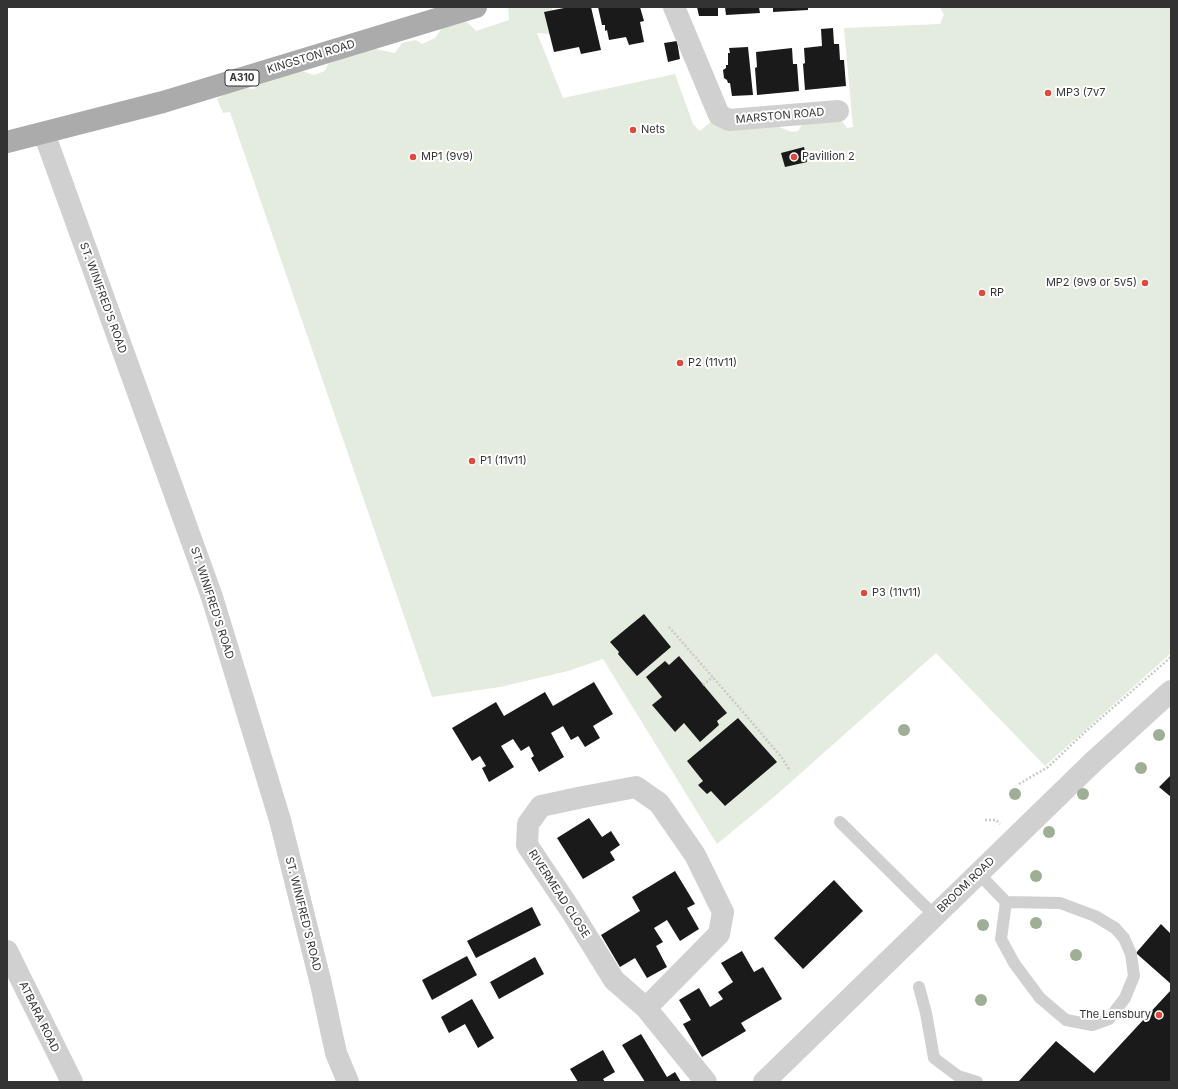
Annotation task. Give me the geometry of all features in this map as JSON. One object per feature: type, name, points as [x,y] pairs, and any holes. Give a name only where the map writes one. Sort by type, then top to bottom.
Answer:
[{"type":"main road","name":"KINGSTON ROAD","points":[[7,142],[163,102],[476,7]]},
{"type":"street","name":"MARSTON ROAD","points":[[674,7],[719,114],[729,120],[838,111]]},
{"type":"street","name":"ST. WINIFRED'S ROAD","points":[[44,133],[212,597],[280,820],[321,984],[336,1053],[348,1082]]},
{"type":"street","name":"BROOM ROAD","points":[[764,1082],[1092,763],[1171,691]]},
{"type":"street","name":"RIVERMEAD CLOSE","points":[[646,1008],[718,934],[723,912],[695,855],[659,802],[636,787],[541,806],[528,824],[527,845],[570,909],[614,980],[646,1008],[706,1082]]},
{"type":"street","name":"ATBARA ROAD","points":[[7,951],[72,1082]]},
{"type":"lane","points":[[840,822],[935,916]]},
{"type":"lane","points":[[979,874],[1006,902],[1060,903],[1095,916],[1115,928],[1124,938],[1131,954],[1134,976],[1125,998],[1109,1019],[1092,1025],[1066,1020],[1040,998],[1014,963],[1001,939],[1006,902]]},
{"type":"lane","points":[[919,987],[926,1013],[934,1058],[958,1076],[977,1082]]},
{"type":"path","points":[[669,627],[782,758],[790,771]]},
{"type":"path","points":[[1019,784],[1048,767],[1085,732],[1171,657]]},
{"type":"path","points":[[704,685],[713,677]]},
{"type":"shaded area","points":[[508,7],[552,7],[551,34],[537,33],[563,98],[675,74],[693,124],[700,131],[714,119],[776,126],[792,132],[798,131],[803,123],[842,121],[847,128],[853,127],[844,28],[940,24],[944,15],[940,7],[1171,7],[1171,653],[1045,766],[936,653],[774,797],[717,844],[603,659],[568,671],[500,687],[432,697],[230,112],[223,113],[217,99],[236,87],[254,89],[259,82],[296,69],[314,75],[325,71],[328,64],[370,48],[395,53],[402,43],[416,40],[422,44],[435,38],[442,28],[465,20],[476,31],[509,20]]},
{"type":"building","points":[[569,7],[591,7],[601,50],[581,54],[579,47],[554,52],[544,12]]},
{"type":"building","points":[[598,7],[640,7],[644,21],[640,22],[644,42],[629,45],[626,37],[609,40],[607,30],[605,31],[605,25],[602,25]]},
{"type":"building","points":[[697,7],[718,7],[718,16],[699,16]]},
{"type":"building","points":[[725,7],[759,7],[760,13],[726,15]]},
{"type":"building","points":[[773,7],[808,7],[808,10],[773,12]]},
{"type":"building","points":[[833,28],[834,44],[839,44],[840,60],[844,60],[846,86],[805,90],[803,64],[805,63],[804,48],[822,46],[821,29]]},
{"type":"building","points":[[677,41],[680,59],[668,62],[664,43]]},
{"type":"building","points":[[748,47],[753,95],[732,96],[730,83],[728,83],[724,78],[723,70],[726,68],[726,65],[728,65],[728,53],[730,53],[729,48]]},
{"type":"building","points":[[792,48],[793,64],[797,64],[799,91],[757,95],[755,68],[757,67],[756,52]]},
{"type":"building","name":"Pavillion 2","points":[[804,147],[807,162],[785,167],[781,153]]},
{"type":"building","points":[[644,614],[671,647],[637,676],[610,642]]},
{"type":"building","points":[[679,656],[727,713],[717,721],[719,725],[700,742],[684,723],[675,732],[652,705],[662,697],[646,677],[665,661],[669,665]]},
{"type":"building","points":[[594,682],[613,714],[593,726],[600,738],[585,747],[578,736],[571,740],[563,726],[551,733],[564,757],[539,772],[531,758],[534,756],[529,746],[521,751],[513,739],[501,746],[514,767],[489,782],[482,768],[486,766],[480,756],[472,761],[452,728],[496,702],[504,716],[545,692],[553,706]]},
{"type":"building","points":[[738,718],[777,762],[725,806],[711,791],[707,794],[698,785],[703,781],[687,761]]},
{"type":"building","points":[[1171,775],[1171,797],[1159,787]]},
{"type":"building","points":[[589,818],[602,837],[611,831],[620,845],[610,852],[615,860],[583,879],[557,838]]},
{"type":"building","points":[[675,871],[695,904],[687,908],[699,929],[680,941],[667,920],[654,928],[663,942],[656,946],[667,967],[647,978],[635,958],[620,967],[601,935],[640,911],[632,897]]},
{"type":"building","points":[[834,880],[863,911],[803,969],[774,938]]},
{"type":"building","points":[[532,907],[541,925],[476,958],[467,941]]},
{"type":"building","name":"The Lensbury","points":[[1161,924],[1171,934],[1171,984],[1136,953]]},
{"type":"building","points":[[742,951],[754,972],[763,967],[782,999],[741,1023],[746,1031],[702,1057],[683,1024],[691,1020],[679,1000],[699,988],[710,1007],[723,999],[718,992],[733,982],[721,963]]},
{"type":"building","points":[[467,956],[477,975],[432,1000],[422,980]]},
{"type":"building","points":[[535,957],[544,974],[499,999],[490,982]]},
{"type":"building","name":"The Lensbury","points":[[1171,990],[1171,1082],[1018,1082],[1056,1041],[1094,1073]]},
{"type":"building","points":[[472,999],[494,1038],[478,1048],[465,1024],[449,1033],[441,1017]]},
{"type":"building","points":[[641,1034],[667,1077],[675,1072],[681,1082],[645,1082],[622,1045]]},
{"type":"building","points":[[603,1050],[615,1072],[603,1079],[605,1082],[578,1082],[570,1069]]},
{"type":"place","name":"MP3 (7v7","points":[[1048,93]]},
{"type":"place","name":"Nets","points":[[633,130]]},
{"type":"place","name":"MP1 (9v9)","points":[[413,157]]},
{"type":"place","name":"Pavillion 2","points":[[794,157]]},
{"type":"place","name":"MP2 (9v9 or 5v5)","points":[[1145,283]]},
{"type":"place","name":"RP","points":[[982,293]]},
{"type":"place","name":"P2 (11v11)","points":[[680,363]]},
{"type":"place","name":"P1 (11v11)","points":[[472,461]]},
{"type":"place","name":"P3 (11v11)","points":[[864,593]]},
{"type":"place","name":"The Lensbury","points":[[1159,1015]]}]
